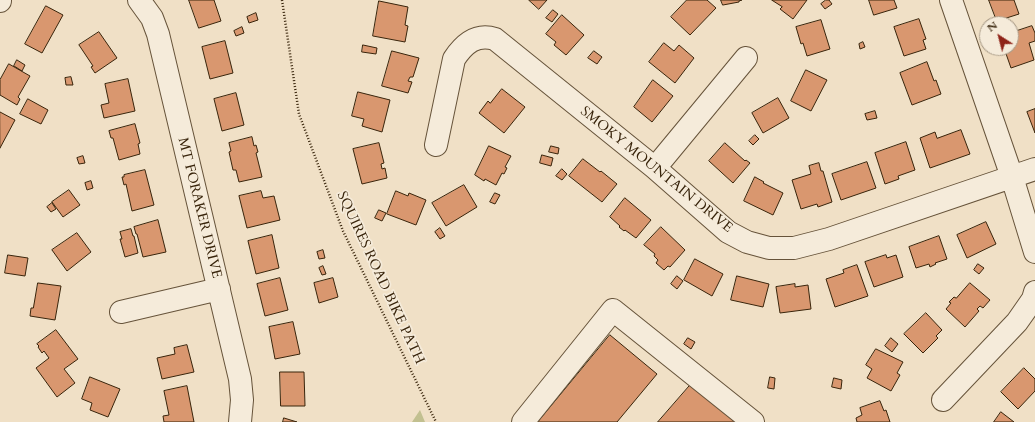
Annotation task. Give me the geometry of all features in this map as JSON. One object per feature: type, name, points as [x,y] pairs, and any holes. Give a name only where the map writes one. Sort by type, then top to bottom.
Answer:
[{"type":"street","name":"MT FORAKER DRIVE","points":[[139,0],[152,18],[158,34],[240,379],[242,400],[240,422]]},
{"type":"street","points":[[951,0],[1012,177],[1035,252]]},
{"type":"street","name":"SMOKY MOUNTAIN DRIVE","points":[[436,145],[454,59],[462,47],[474,40],[480,38],[490,38],[495,39],[655,168],[728,232],[747,242],[768,248],[794,248],[829,238],[1035,169]]},
{"type":"street","points":[[655,168],[746,58]]},
{"type":"street","points":[[121,312],[219,289]]},
{"type":"street","points":[[943,400],[1018,322],[1033,299],[1035,292]]},
{"type":"street","points":[[523,422],[613,310],[753,422]]},
{"type":"path","name":"SQUIRES ROAD BIKE PATH","points":[[282,0],[299,114],[343,231],[436,422]]},
{"type":"shaded area","points":[[420,410],[425,422],[412,422]]},
{"type":"building","points":[[189,0],[214,0],[221,21],[199,28]]},
{"type":"building","points":[[529,0],[547,0],[539,9]]},
{"type":"building","points":[[687,0],[707,0],[716,8],[690,35],[671,17]]},
{"type":"building","points":[[721,0],[742,0],[723,5]]},
{"type":"building","points":[[772,0],[807,0],[793,19],[780,9],[782,7]]},
{"type":"building","points":[[826,0],[829,0],[832,4],[825,9],[821,4]]},
{"type":"building","points":[[869,0],[894,0],[897,8],[874,15]]},
{"type":"building","points":[[989,0],[1014,0],[1019,14],[1013,16],[995,16]]},
{"type":"building","points":[[379,1],[408,7],[405,25],[408,26],[405,42],[373,36]]},
{"type":"building","points":[[46,6],[63,15],[42,53],[25,44]]},
{"type":"building","points":[[553,10],[558,14],[552,22],[546,18]]},
{"type":"building","points":[[256,13],[258,20],[249,23],[247,17]]},
{"type":"building","points":[[562,15],[584,35],[566,55],[554,45],[556,42],[546,34]]},
{"type":"building","points":[[919,19],[926,39],[923,40],[926,49],[904,56],[894,27]]},
{"type":"building","points":[[821,20],[830,49],[807,56],[803,43],[801,44],[796,27]]},
{"type":"building","points":[[1032,26],[1035,33],[1035,41],[1029,43],[1034,60],[1011,68],[1007,56],[1019,56],[1019,30]]},
{"type":"building","points":[[242,27],[244,33],[236,36],[234,31]]},
{"type":"building","points":[[99,32],[117,58],[95,73],[91,67],[93,66],[79,45]]},
{"type":"building","points":[[225,41],[233,73],[210,79],[202,47]]},
{"type":"building","points":[[863,42],[865,47],[860,49],[859,44]]},
{"type":"building","points":[[664,43],[674,51],[679,45],[694,58],[675,83],[649,62]]},
{"type":"building","points":[[363,45],[377,48],[376,54],[362,52]]},
{"type":"building","points":[[392,51],[419,58],[413,77],[410,77],[408,81],[412,82],[408,93],[382,86]]},
{"type":"building","points":[[594,51],[602,57],[597,64],[588,58]]},
{"type":"building","points":[[17,60],[25,65],[22,71],[14,66]]},
{"type":"building","points":[[927,62],[934,81],[936,80],[941,94],[912,105],[900,73]]},
{"type":"building","points":[[9,64],[30,76],[18,97],[20,99],[17,105],[0,95],[0,80]]},
{"type":"building","points":[[806,70],[827,80],[811,111],[791,101]]},
{"type":"building","points":[[71,77],[73,85],[66,85],[65,78]]},
{"type":"building","points":[[128,79],[135,111],[104,118],[101,105],[109,103],[105,84]]},
{"type":"building","points":[[653,80],[673,96],[652,122],[634,107]]},
{"type":"building","points":[[502,89],[525,107],[504,133],[479,113],[488,101],[490,103]]},
{"type":"building","points":[[358,92],[390,100],[382,132],[362,126],[364,119],[352,116]]},
{"type":"building","points":[[236,93],[244,125],[222,131],[214,99]]},
{"type":"building","points":[[778,98],[789,118],[763,133],[752,113]]},
{"type":"building","points":[[28,99],[48,110],[41,124],[20,114]]},
{"type":"building","points":[[1035,109],[1035,133],[1027,112]]},
{"type":"building","points":[[875,111],[877,118],[867,120],[865,114]]},
{"type":"building","points":[[0,112],[15,120],[0,148]]},
{"type":"building","points":[[135,124],[140,143],[138,144],[140,154],[119,160],[113,138],[111,138],[109,131]]},
{"type":"building","points":[[961,130],[970,154],[930,168],[920,138],[935,132],[937,138]]},
{"type":"building","points":[[755,135],[759,139],[753,145],[749,141]]},
{"type":"building","points":[[252,137],[254,146],[256,145],[258,152],[256,153],[262,177],[239,182],[236,170],[233,170],[229,152],[231,151],[229,143]]},
{"type":"building","points":[[906,142],[915,170],[898,176],[899,179],[885,184],[875,153]]},
{"type":"building","points":[[379,143],[384,163],[381,164],[382,169],[385,168],[387,178],[362,184],[353,149]]},
{"type":"building","points":[[725,143],[745,161],[746,160],[750,163],[733,183],[709,161]]},
{"type":"building","points":[[489,146],[511,156],[505,167],[507,168],[504,174],[502,173],[496,185],[485,179],[484,181],[475,175]]},
{"type":"building","points":[[551,146],[559,148],[558,154],[549,152]]},
{"type":"building","points":[[542,155],[553,158],[551,166],[540,163]]},
{"type":"building","points":[[83,156],[85,163],[79,164],[77,158]]},
{"type":"building","points":[[583,159],[617,184],[602,202],[569,176]]},
{"type":"building","points":[[867,162],[876,188],[841,200],[832,174]]},
{"type":"building","points":[[819,163],[821,171],[823,171],[832,202],[818,207],[817,204],[801,209],[792,180],[811,174],[809,166]]},
{"type":"building","points":[[562,169],[567,174],[562,180],[556,176]]},
{"type":"building","points":[[145,170],[154,205],[132,211],[126,184],[124,185],[122,177],[124,177],[124,175]]},
{"type":"building","points":[[755,177],[764,182],[763,183],[783,193],[773,215],[744,201]]},
{"type":"building","points":[[91,181],[93,188],[87,190],[85,183]]},
{"type":"building","points":[[464,185],[477,207],[446,226],[432,203]]},
{"type":"building","points":[[69,190],[80,205],[63,217],[52,202]]},
{"type":"building","points":[[261,191],[263,198],[274,196],[280,220],[247,228],[239,196]]},
{"type":"building","points":[[396,191],[408,196],[409,193],[426,200],[416,225],[387,214]]},
{"type":"building","points":[[495,193],[500,195],[495,204],[490,202]]},
{"type":"building","points":[[625,198],[651,220],[636,238],[619,227],[620,226],[610,217]]},
{"type":"building","points":[[52,203],[56,209],[51,212],[47,207]]},
{"type":"building","points":[[379,210],[386,213],[382,221],[375,218]]},
{"type":"building","points":[[158,220],[166,252],[143,257],[134,227]]},
{"type":"building","points":[[986,222],[996,244],[967,258],[957,235]]},
{"type":"building","points":[[661,227],[685,250],[670,267],[668,266],[664,270],[656,263],[658,260],[654,256],[655,254],[644,245]]},
{"type":"building","points":[[440,228],[445,236],[440,239],[435,232]]},
{"type":"building","points":[[131,229],[138,253],[125,257],[120,239],[122,239],[120,232]]},
{"type":"building","points":[[77,233],[91,252],[67,271],[52,250]]},
{"type":"building","points":[[272,235],[279,268],[256,274],[248,241]]},
{"type":"building","points":[[939,236],[947,259],[935,263],[936,264],[930,267],[929,264],[916,268],[909,247]]},
{"type":"building","points":[[323,250],[325,258],[319,259],[317,252]]},
{"type":"building","points":[[8,255],[28,258],[25,276],[5,273]]},
{"type":"building","points":[[886,255],[887,258],[896,255],[903,277],[874,287],[865,262]]},
{"type":"building","points":[[695,259],[723,274],[712,296],[684,280]]},
{"type":"building","points":[[978,264],[984,268],[979,274],[974,270]]},
{"type":"building","points":[[857,265],[868,296],[835,307],[826,279],[844,273],[843,270]]},
{"type":"building","points":[[323,266],[326,274],[322,275],[319,268]]},
{"type":"building","points":[[677,276],[683,281],[677,289],[671,284]]},
{"type":"building","points":[[737,276],[769,284],[763,307],[731,300]]},
{"type":"building","points":[[280,278],[288,310],[265,316],[257,284]]},
{"type":"building","points":[[333,278],[338,297],[319,303],[314,283]]},
{"type":"building","points":[[38,283],[61,286],[55,320],[30,316]]},
{"type":"building","points":[[970,283],[990,300],[983,308],[980,306],[977,309],[979,311],[965,327],[946,309],[951,303],[949,302],[954,297],[956,298]]},
{"type":"building","points":[[795,284],[795,287],[808,285],[811,309],[780,313],[776,287]]},
{"type":"building","points":[[926,313],[942,330],[936,336],[938,338],[923,353],[904,334]]},
{"type":"building","points":[[293,322],[300,354],[275,359],[269,327]]},
{"type":"building","points":[[56,330],[78,359],[64,369],[75,383],[57,397],[36,368],[49,358],[44,351],[42,353],[37,344]]},
{"type":"building","points":[[610,335],[657,374],[617,422],[538,422]]},
{"type":"building","points":[[688,338],[695,342],[691,349],[684,344]]},
{"type":"building","points":[[891,338],[898,344],[892,352],[885,346]]},
{"type":"building","points":[[187,345],[194,372],[162,379],[157,358],[175,354],[174,348]]},
{"type":"building","points":[[876,349],[903,362],[897,373],[900,375],[891,391],[867,378],[872,369],[866,365]]},
{"type":"building","points":[[1024,368],[1035,379],[1035,391],[1018,409],[1001,392]]},
{"type":"building","points":[[280,372],[304,372],[305,406],[281,406]]},
{"type":"building","points":[[90,377],[120,389],[108,417],[90,410],[92,403],[82,399]]},
{"type":"building","points":[[770,377],[775,378],[774,389],[768,388]]},
{"type":"building","points":[[834,378],[842,380],[841,389],[832,387]]},
{"type":"building","points":[[693,382],[740,422],[658,422]]},
{"type":"building","points":[[187,386],[194,422],[164,422],[163,416],[169,415],[164,391]]},
{"type":"building","points":[[880,401],[884,411],[886,410],[890,422],[857,422],[856,418],[862,415],[860,408]]},
{"type":"building","points":[[1001,412],[1014,422],[994,422]]},
{"type":"building","points":[[284,418],[297,422],[283,422]]}]
